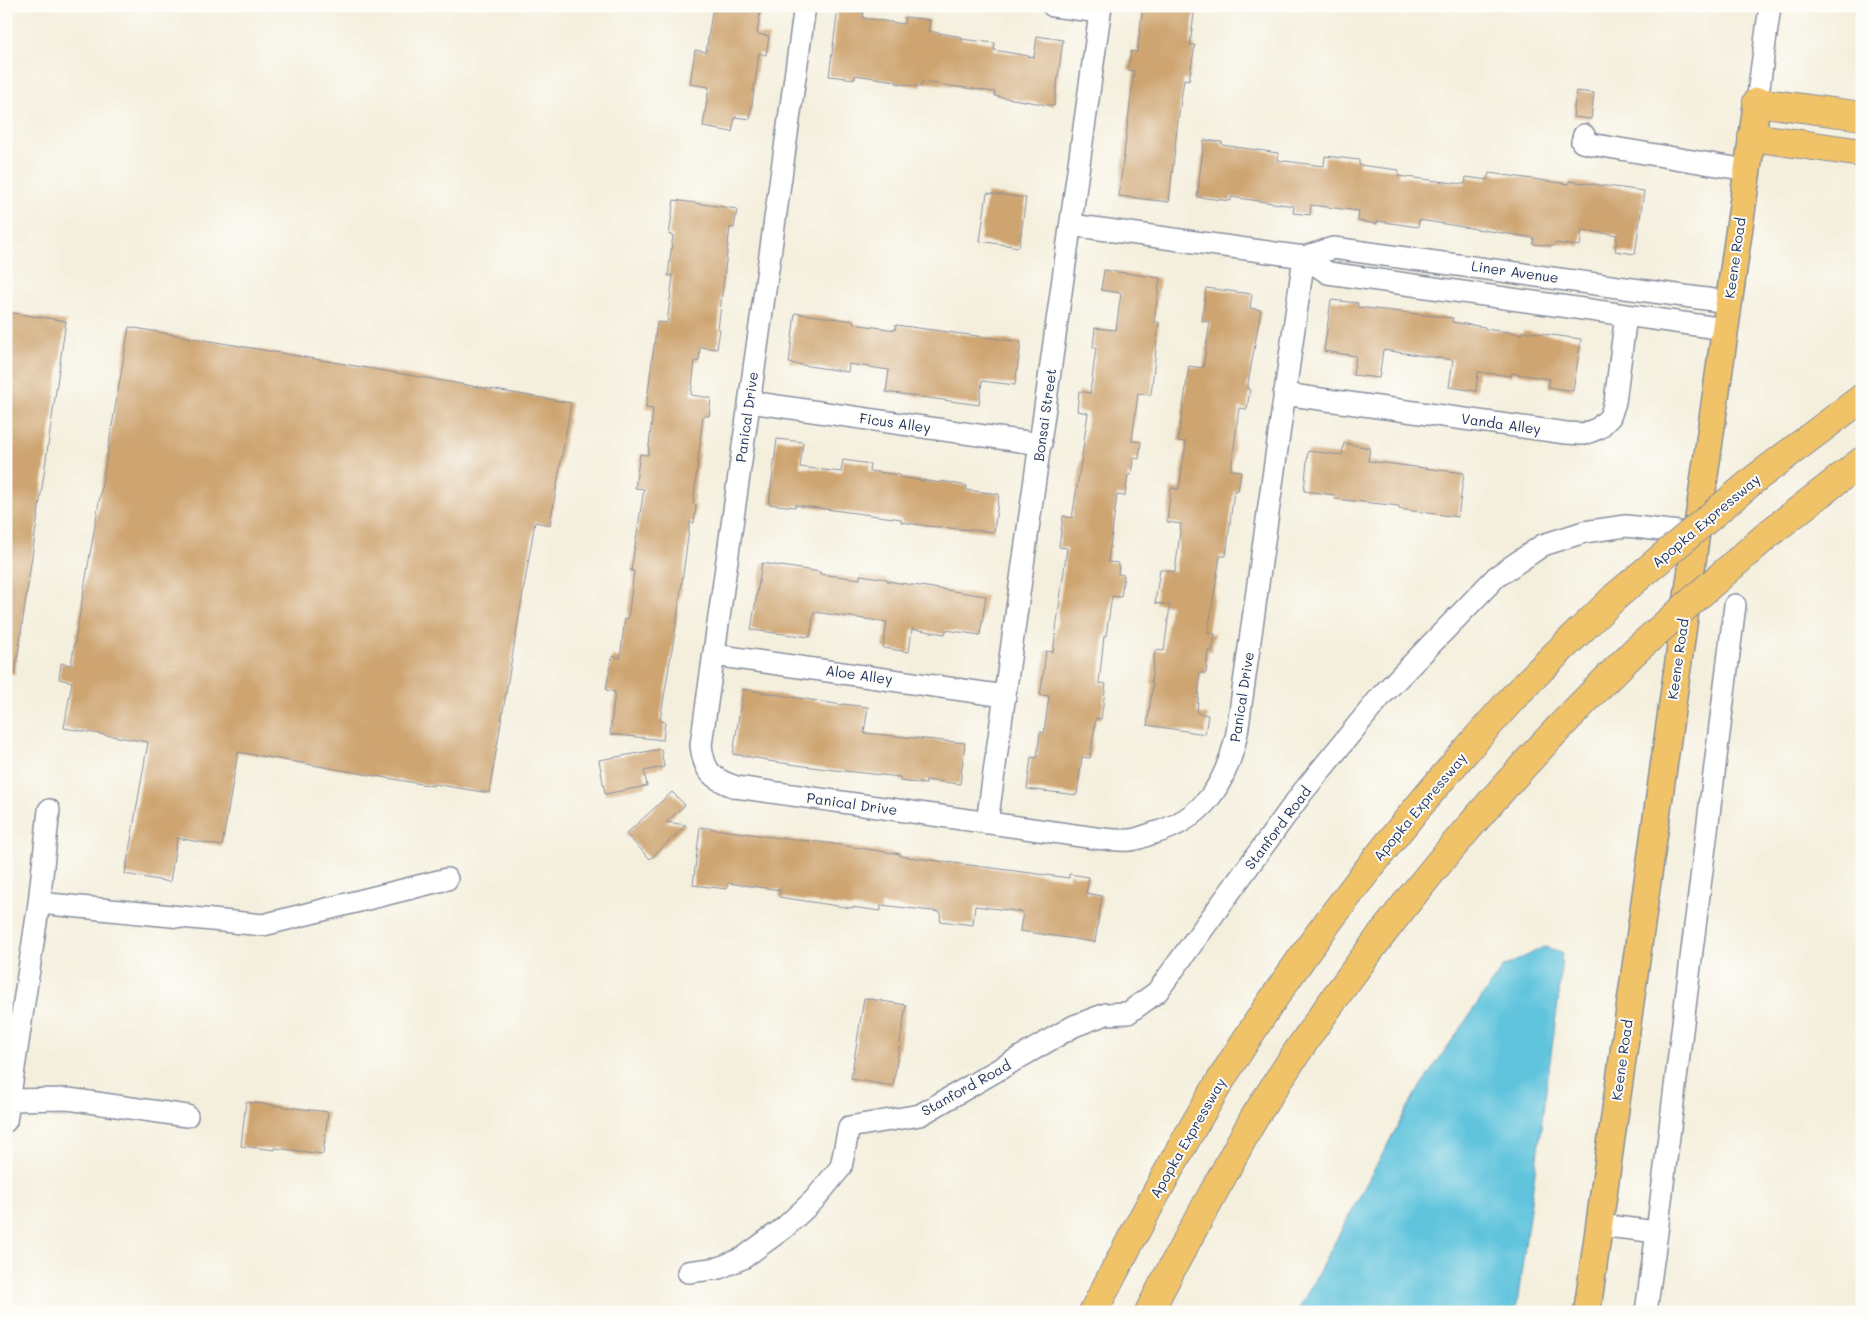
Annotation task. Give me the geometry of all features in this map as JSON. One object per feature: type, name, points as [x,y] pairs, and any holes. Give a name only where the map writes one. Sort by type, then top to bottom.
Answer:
[{"type":"highway","points":[[1756,102],[1862,116]]},
{"type":"highway","points":[[1752,137],[1862,152]]},
{"type":"highway","name":"Apopka Expressway","points":[[1093,1312],[1163,1178],[1228,1068],[1288,979],[1362,877],[1434,789],[1512,699],[1615,597],[1756,478],[1862,398]]},
{"type":"highway","points":[[1149,1312],[1256,1116],[1329,1007],[1419,886],[1496,795],[1574,711],[1635,651],[1772,531],[1862,461]]},
{"type":"main road","name":"Keene Road","points":[[1586,1312],[1756,102]]},
{"type":"street","name":"Panical Drive","points":[[805,6],[701,745],[702,759],[707,770],[719,782],[736,787],[987,823],[1095,838],[1129,840],[1160,832],[1183,822],[1205,804],[1223,779],[1237,733],[1304,257]]},
{"type":"street","points":[[1052,6],[1100,9]]},
{"type":"street","name":"Keene Road","points":[[1756,102],[1770,6]]},
{"type":"street","name":"Bonsai Street","points":[[987,823],[1100,9]]},
{"type":"street","points":[[1584,135],[1582,142],[1747,170]]},
{"type":"street","name":"Liner Avenue","points":[[1071,225],[1304,257],[1333,248],[1728,302]]},
{"type":"street","name":"Liner Avenue","points":[[1304,257],[1328,273],[1725,329]]},
{"type":"street","name":"Vanda Alley","points":[[1284,394],[1584,434],[1599,428],[1610,417],[1615,402],[1626,315]]},
{"type":"street","name":"Ficus Alley","points":[[750,402],[1041,444]]},
{"type":"street","name":"Stanford Road","points":[[688,1272],[719,1268],[743,1258],[784,1228],[814,1200],[841,1167],[849,1127],[920,1115],[1074,1026],[1106,1014],[1128,1013],[1156,992],[1302,794],[1382,695],[1496,577],[1543,545],[1584,532],[1626,526],[1696,534]]},
{"type":"street","points":[[1646,1312],[1735,605]]},
{"type":"street","name":"Aloe Alley","points":[[714,655],[1005,696]]},
{"type":"street","points":[[6,1121],[38,903],[49,810]]},
{"type":"street","points":[[38,903],[264,925],[447,879]]},
{"type":"street","points":[[9,1100],[68,1099],[187,1116]]},
{"type":"street","points":[[1599,1225],[1657,1232]]},
{"type":"water","points":[[1544,947],[1562,952],[1559,995],[1516,1312],[1297,1312],[1415,1094],[1502,968]]},
{"type":"building","points":[[713,6],[761,6],[757,34],[769,36],[766,55],[759,53],[750,119],[735,117],[732,132],[703,127],[709,87],[690,84],[695,50],[706,52]]},
{"type":"building","points":[[1143,6],[1195,6],[1190,45],[1195,45],[1189,80],[1184,79],[1169,202],[1119,196],[1134,71],[1128,70],[1131,51],[1137,52]]},
{"type":"building","points":[[838,8],[864,11],[863,18],[904,24],[905,17],[930,20],[928,31],[962,37],[961,39],[995,43],[994,50],[1034,57],[1037,36],[1063,40],[1054,106],[995,96],[995,92],[922,82],[921,87],[855,75],[855,79],[829,76]]},
{"type":"building","points":[[1576,91],[1594,93],[1591,119],[1573,117]]},
{"type":"building","points":[[1204,140],[1222,142],[1222,145],[1278,153],[1277,160],[1324,166],[1325,156],[1359,160],[1359,165],[1399,170],[1398,176],[1446,182],[1465,184],[1466,177],[1487,180],[1489,173],[1569,184],[1569,181],[1644,191],[1635,254],[1615,251],[1617,235],[1582,230],[1580,246],[1555,243],[1554,246],[1533,244],[1534,238],[1419,220],[1418,227],[1377,221],[1377,224],[1358,221],[1359,211],[1311,205],[1310,215],[1293,213],[1294,206],[1231,197],[1231,201],[1197,197]]},
{"type":"building","points":[[987,193],[1026,198],[1019,247],[980,241]]},
{"type":"building","points":[[674,200],[737,209],[734,228],[730,227],[717,349],[700,347],[699,361],[695,361],[691,395],[711,398],[709,416],[703,416],[693,504],[696,505],[694,523],[690,522],[677,619],[660,721],[665,722],[663,740],[610,734],[615,692],[606,690],[612,656],[620,658],[625,618],[628,619],[634,571],[631,571],[644,489],[635,488],[640,454],[648,455],[653,409],[646,408],[657,322],[667,323],[673,276],[668,276],[673,235],[669,235]]},
{"type":"building","points":[[1104,270],[1160,278],[1154,322],[1159,322],[1151,395],[1138,393],[1132,441],[1141,442],[1139,459],[1133,458],[1131,475],[1128,475],[1125,496],[1117,495],[1108,562],[1119,563],[1118,574],[1124,575],[1121,597],[1112,596],[1106,636],[1104,636],[1099,683],[1106,684],[1101,719],[1096,718],[1090,758],[1082,757],[1077,795],[1027,789],[1031,757],[1037,758],[1040,732],[1044,733],[1049,696],[1040,695],[1046,651],[1053,652],[1067,548],[1059,547],[1063,516],[1072,518],[1088,413],[1077,411],[1079,391],[1090,393],[1096,348],[1093,347],[1095,328],[1116,330],[1121,293],[1101,290]]},
{"type":"building","points":[[1206,288],[1252,294],[1250,308],[1261,310],[1247,389],[1250,389],[1247,409],[1239,408],[1231,470],[1241,471],[1238,491],[1234,490],[1226,556],[1220,556],[1208,633],[1215,634],[1212,651],[1208,651],[1206,673],[1200,673],[1197,713],[1208,715],[1205,734],[1147,725],[1153,684],[1151,683],[1155,650],[1164,651],[1170,605],[1155,603],[1160,569],[1175,572],[1181,524],[1167,522],[1171,488],[1179,489],[1186,442],[1178,441],[1189,366],[1203,368],[1210,322],[1202,321]]},
{"type":"building","points":[[1331,300],[1358,303],[1357,307],[1453,318],[1452,322],[1485,327],[1485,329],[1523,334],[1523,331],[1581,339],[1573,391],[1548,387],[1550,379],[1512,373],[1511,376],[1478,372],[1476,391],[1449,387],[1453,360],[1383,350],[1379,378],[1353,375],[1356,356],[1324,351]]},
{"type":"building","points":[[6,312],[66,321],[15,674],[6,673]]},
{"type":"building","points":[[795,313],[854,321],[854,324],[895,330],[896,325],[1021,342],[1015,385],[982,381],[979,405],[886,392],[889,370],[849,364],[848,372],[789,363]]},
{"type":"building","points":[[129,327],[571,403],[550,525],[535,522],[489,793],[434,784],[433,786],[238,752],[222,846],[177,838],[170,882],[125,874],[148,742],[64,728],[72,682],[59,679],[61,663],[71,665]]},
{"type":"building","points":[[777,439],[803,442],[800,467],[841,472],[843,460],[870,464],[869,471],[941,483],[941,481],[967,486],[966,490],[999,494],[994,532],[927,526],[901,522],[901,519],[795,505],[795,507],[769,504]]},
{"type":"building","points":[[1344,443],[1370,448],[1368,461],[1464,473],[1458,517],[1399,509],[1399,506],[1335,499],[1335,495],[1304,491],[1308,451],[1342,455]]},
{"type":"building","points":[[762,563],[820,572],[820,574],[860,579],[860,575],[986,596],[980,635],[946,630],[945,634],[912,629],[909,652],[883,648],[887,622],[814,612],[810,637],[751,630]]},
{"type":"building","points":[[743,689],[842,705],[868,707],[864,733],[965,743],[960,784],[926,780],[926,784],[900,781],[900,777],[826,769],[733,754]]},
{"type":"building","points":[[661,749],[664,767],[644,771],[647,786],[605,794],[599,760]]},
{"type":"building","points":[[672,792],[685,805],[666,822],[686,825],[650,859],[626,834]]},
{"type":"building","points":[[700,827],[820,842],[900,854],[900,856],[1069,878],[1069,874],[1089,877],[1086,893],[1102,896],[1095,942],[1020,931],[1023,912],[975,906],[973,925],[940,921],[941,912],[881,905],[881,911],[851,908],[779,897],[780,890],[728,883],[727,889],[693,885]]},
{"type":"building","points":[[864,998],[906,1005],[893,1086],[851,1079]]},
{"type":"building","points":[[246,1102],[328,1112],[323,1154],[241,1146]]}]
